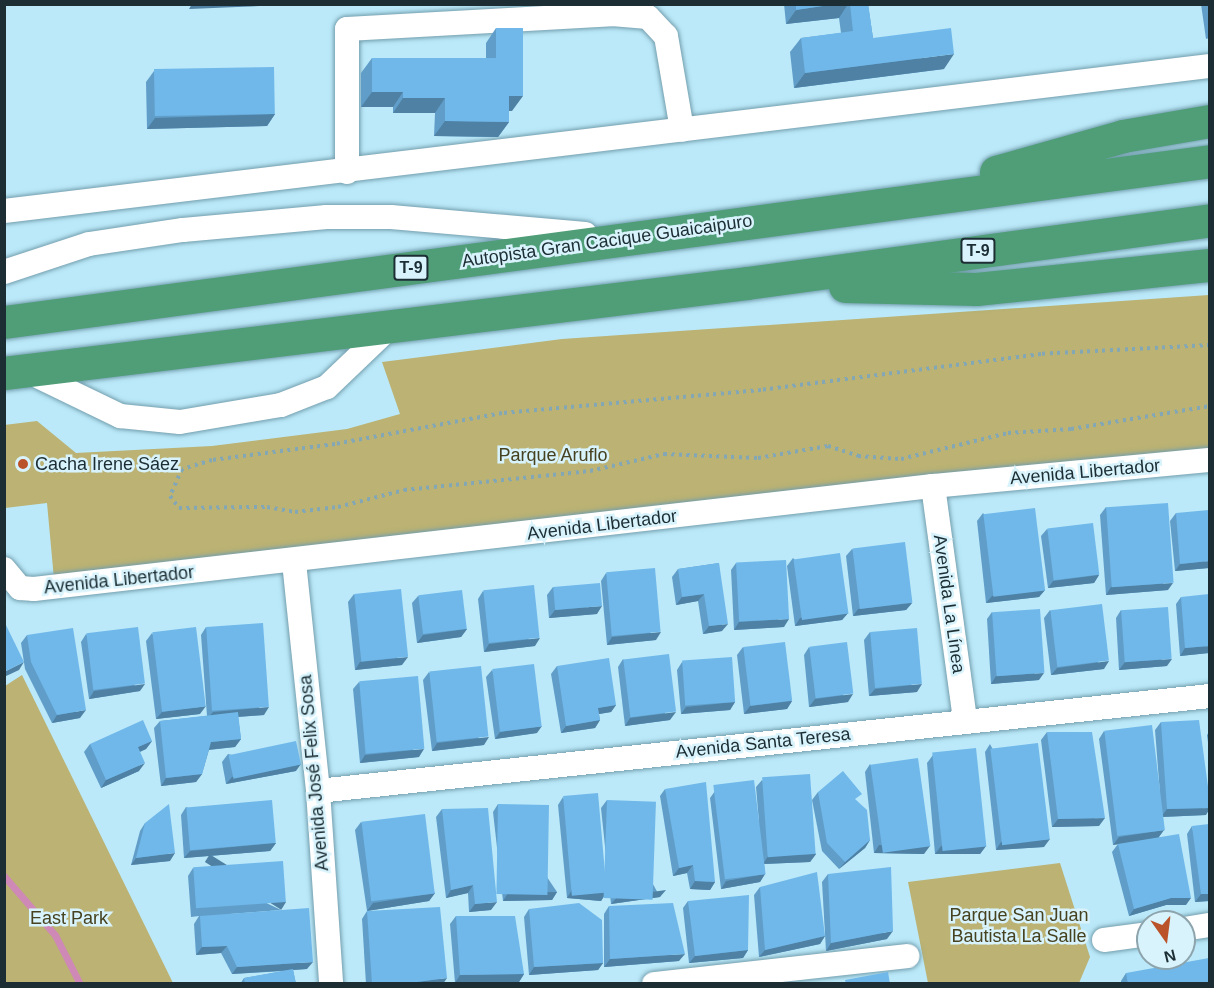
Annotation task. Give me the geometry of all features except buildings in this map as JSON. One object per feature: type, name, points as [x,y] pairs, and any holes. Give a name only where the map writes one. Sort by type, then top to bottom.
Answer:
[{"type":"highway","points":[[887,203],[1123,136],[1209,121]]},
{"type":"highway","name":"Autopista Gran Cacique Guaicaipuro","points":[[4,322],[1209,161]]},
{"type":"highway","name":"T-9","points":[[15,372],[393,324],[747,283],[1209,220]]},
{"type":"highway","points":[[747,283],[976,289],[1209,264]]},
{"type":"street","points":[[347,172],[346,29],[612,14],[648,17],[666,36],[682,130]]},
{"type":"street","points":[[4,211],[347,172],[1209,66]]},
{"type":"street","points":[[4,272],[89,244],[183,230],[326,217],[391,217],[645,237]]},
{"type":"street","points":[[15,372],[120,416],[180,422],[281,405],[327,387],[393,324]]},
{"type":"street","name":"Avenida Libertador","points":[[4,569],[20,588],[34,589],[294,562],[933,486],[1209,460]]},
{"type":"street","name":"Avenida La Línea","points":[[933,486],[965,721]]},
{"type":"street","name":"Avenida José Felix Sosa","points":[[294,562],[318,791],[331,984]]},
{"type":"street","name":"Avenida Santa Teresa","points":[[318,791],[1209,696]]},
{"type":"street","points":[[1104,940],[1136,936]]},
{"type":"street","points":[[654,984],[907,956]]},
{"type":"path","points":[[1209,345],[1041,354],[761,390],[502,413],[313,447],[212,460],[182,469],[170,496],[179,508],[267,507],[295,512],[338,507],[404,490],[590,471],[664,454],[758,458],[828,446],[858,456],[901,459],[1008,433],[1071,429],[1209,406]]},
{"type":"green space","name":"Parque Aruflo","points":[[1209,295],[1209,459],[54,579],[47,503],[5,508],[4,425],[37,421],[76,453],[212,446],[347,429],[400,414],[382,362],[562,339]]},
{"type":"green space","name":"East Park","points":[[22,675],[173,983],[5,983],[5,686]]},
{"type":"green space","name":"Parque San Juan Bautista La Salle","points":[[1060,863],[1090,957],[1079,983],[928,983],[908,882]]},
{"type":"waterway","points":[[4,876],[55,935],[80,984]]},
{"type":"place","name":"Cacha Irene Sáez","points":[[23,464]]}]
